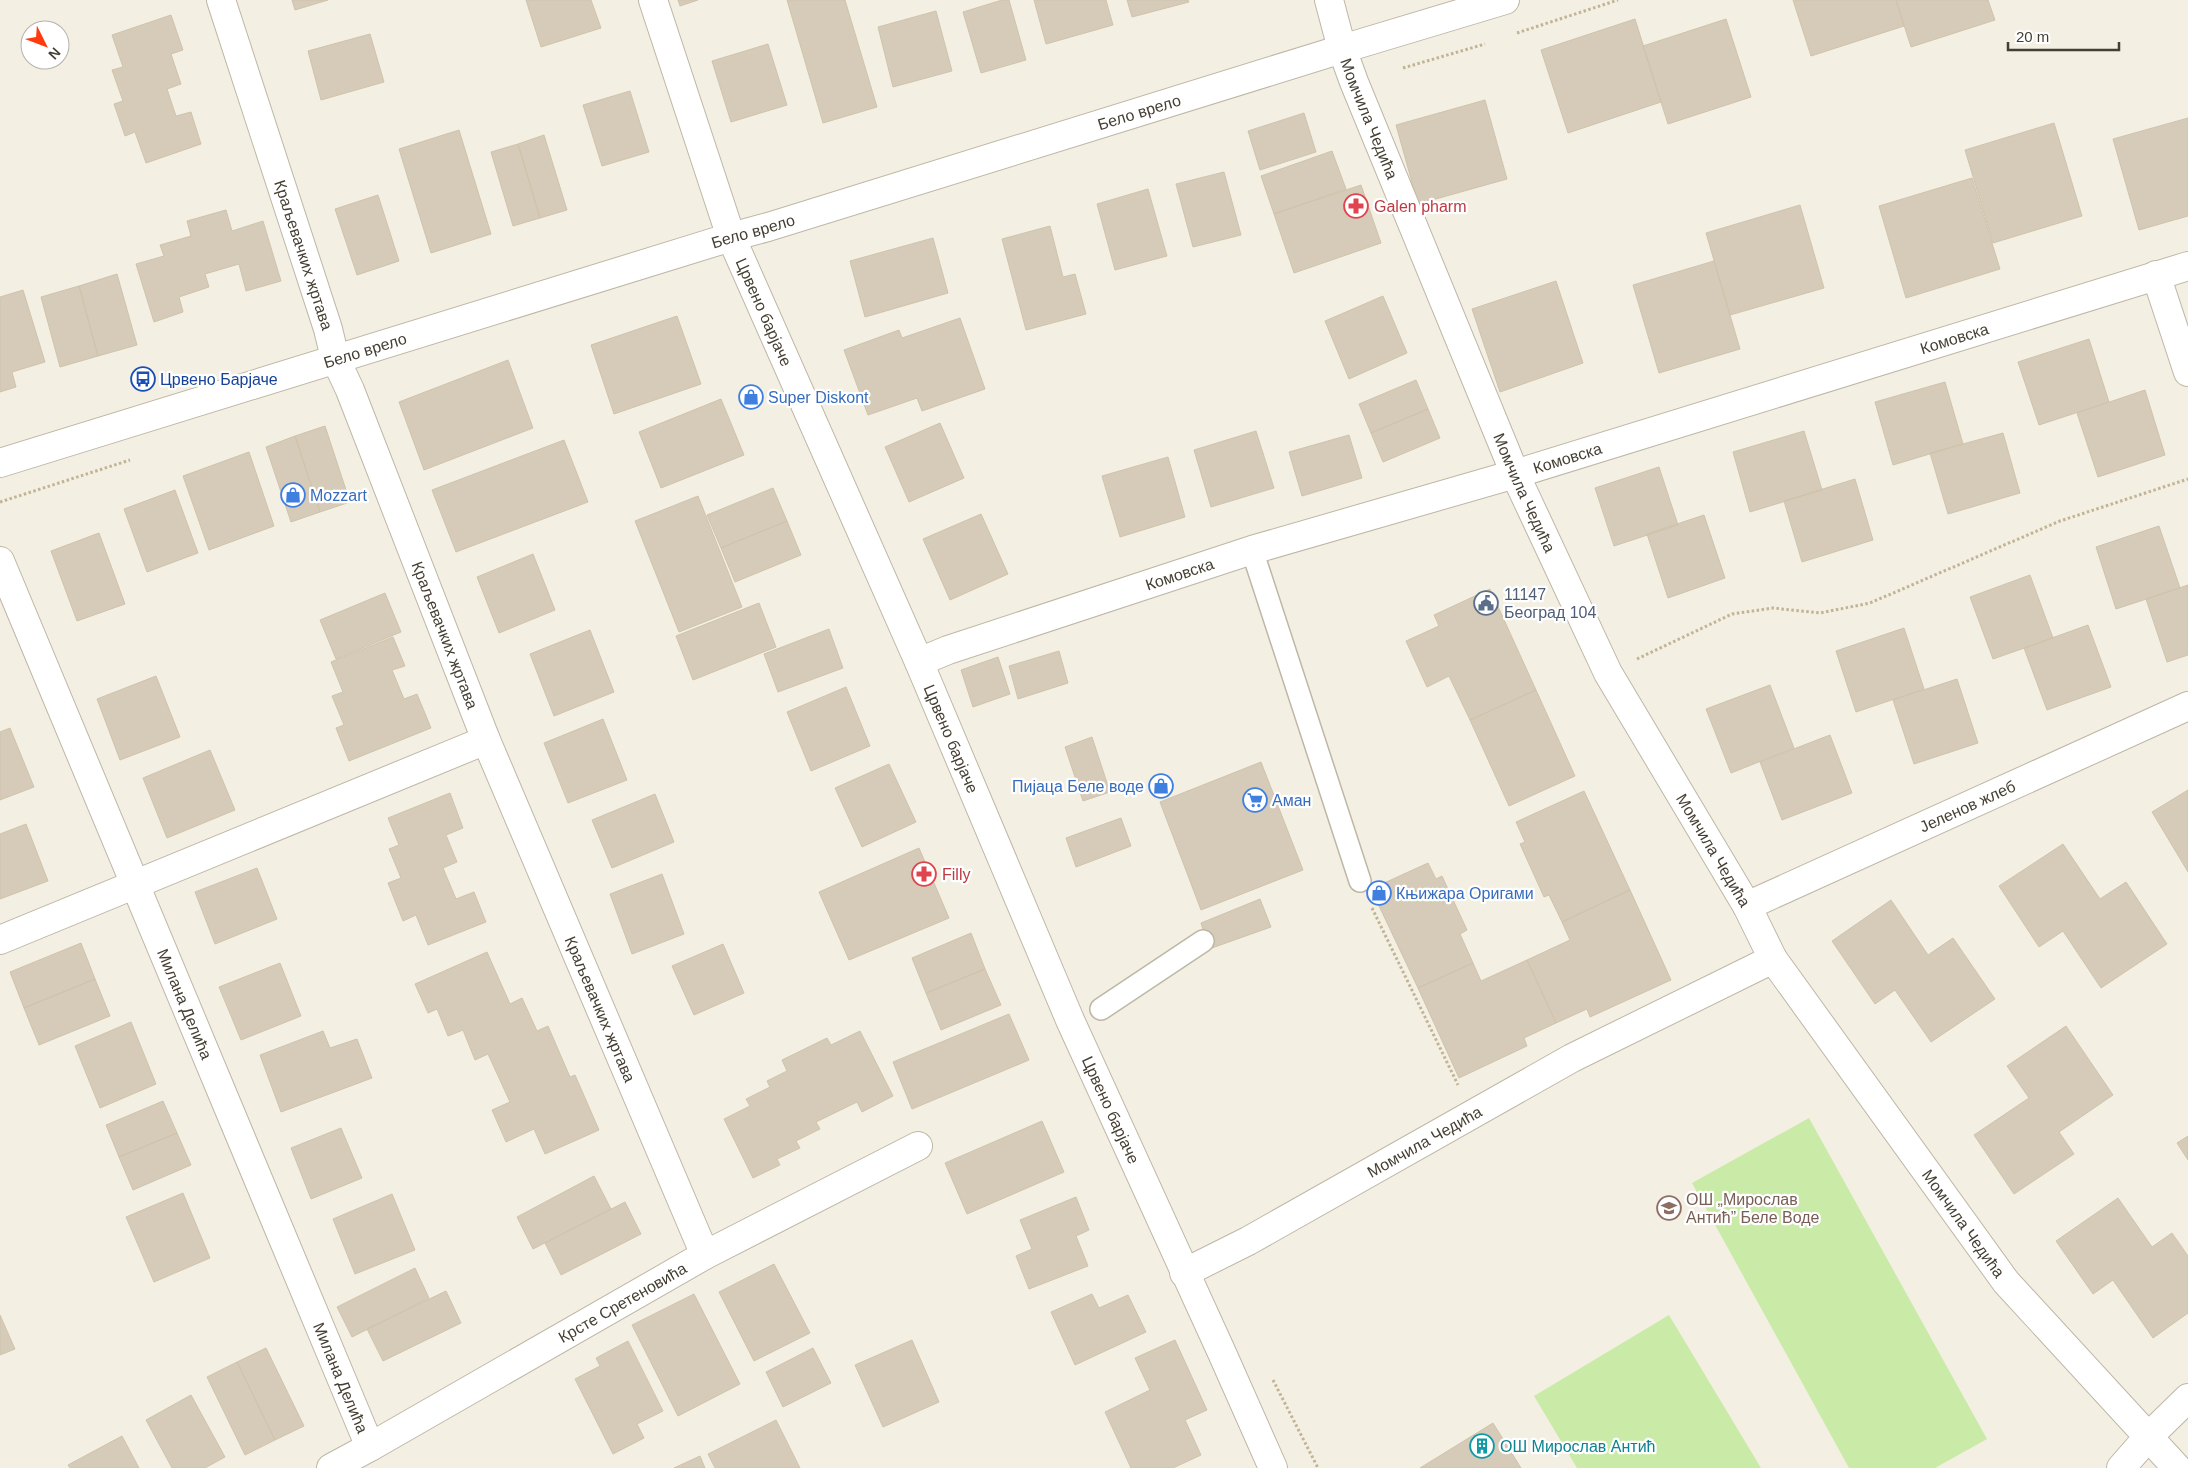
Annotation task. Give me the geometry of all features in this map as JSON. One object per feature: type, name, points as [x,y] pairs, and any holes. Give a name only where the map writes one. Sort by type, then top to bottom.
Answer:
[{"type":"street","name":"Краљевачких жртава","points":[[221,0],[328,329],[335,358],[350,390],[486,740],[705,1255]]},
{"type":"street","name":"Црвено барјаче","points":[[653,0],[731,237],[919,662],[1070,1020],[1273,1468]]},
{"type":"street","name":"Момчила Чедића","points":[[1329,0],[1342,49],[1361,101],[1515,474],[1608,674],[1747,906],[1774,959],[2006,1282],[2177,1468]]},
{"type":"street","name":"Бело врело","points":[[0,463],[335,358],[1505,0]]},
{"type":"street","name":"Комовска","points":[[919,662],[948,650],[1252,550],[1515,474],[2188,266]]},
{"type":"street","points":[[2156,275],[2188,372]]},
{"type":"street","name":"Милана Делића","points":[[0,561],[370,1448]]},
{"type":"street","name":"Јеленов жлеб","points":[[1747,906],[2188,706]]},
{"type":"street","points":[[0,940],[134,883],[486,740]]},
{"type":"street","name":"Момчила Чедића","points":[[1184,1273],[1248,1241],[1572,1058],[1774,959]]},
{"type":"street","name":"Крсте Сретеновића","points":[[331,1468],[370,1448],[705,1255],[918,1146]]},
{"type":"street","points":[[2121,1468],[2148,1437],[2188,1398]]},
{"type":"lane","points":[[1252,550],[1360,882]]},
{"type":"lane","points":[[1101,1009],[1203,941]]},
{"type":"path","points":[[1608,674],[1732,614],[1773,608],[1820,613],[1870,603],[2060,521],[2188,479]]},
{"type":"path","points":[[1360,882],[1472,1114]]},
{"type":"green space","points":[[1809,1118],[1987,1439],[1935,1468],[1849,1468],[1692,1183]]},
{"type":"green space","points":[[1669,1315],[1761,1468],[1577,1468],[1534,1396]]},
{"type":"building","points":[[292,0],[328,0],[295,10]]},
{"type":"building","points":[[526,0],[591,0],[601,28],[541,47]]},
{"type":"building","points":[[678,0],[698,0],[680,6]]},
{"type":"building","points":[[787,0],[845,0],[877,107],[823,123]]},
{"type":"building","points":[[1002,0],[1009,0],[1026,60],[981,73],[963,12]]},
{"type":"building","points":[[1034,0],[1106,0],[1113,25],[1046,44]]},
{"type":"building","points":[[1127,0],[1188,0],[1189,2],[1132,17]]},
{"type":"building","points":[[1793,0],[1896,0],[1904,26],[1811,56]]},
{"type":"building","points":[[1896,0],[1988,0],[1995,20],[1911,47]]},
{"type":"building","points":[[936,11],[952,71],[893,87],[878,27]]},
{"type":"building","points":[[171,15],[183,50],[171,54],[181,84],[167,89],[176,116],[191,112],[201,144],[146,163],[135,132],[125,136],[114,104],[123,101],[112,70],[123,67],[112,35]]},
{"type":"building","points":[[1635,19],[1661,102],[1568,133],[1541,50]]},
{"type":"building","points":[[1726,19],[1751,97],[1668,124],[1643,46]]},
{"type":"building","points":[[370,34],[384,82],[321,100],[308,51]]},
{"type":"building","points":[[768,44],[787,105],[731,122],[712,61]]},
{"type":"building","points":[[630,91],[649,152],[602,166],[583,105]]},
{"type":"building","points":[[1485,100],[1507,179],[1418,204],[1396,125]]},
{"type":"building","points":[[1304,113],[1316,152],[1260,170],[1248,131]]},
{"type":"building","points":[[2188,118],[2188,216],[2139,230],[2113,139]]},
{"type":"building","points":[[2054,123],[2082,216],[1993,243],[1965,150]]},
{"type":"building","points":[[459,130],[491,234],[431,253],[399,149]]},
{"type":"building","points":[[544,135],[567,210],[540,218],[518,144]]},
{"type":"building","points":[[518,144],[540,218],[513,226],[491,152]]},
{"type":"building","points":[[1332,151],[1346,189],[1274,214],[1261,176]]},
{"type":"building","points":[[1224,172],[1241,235],[1193,247],[1176,184]]},
{"type":"building","points":[[1972,178],[2000,269],[1906,298],[1879,206]]},
{"type":"building","points":[[1361,185],[1381,243],[1294,273],[1274,214]]},
{"type":"building","points":[[1148,189],[1167,256],[1115,270],[1097,204]]},
{"type":"building","points":[[378,195],[399,261],[357,275],[335,209]]},
{"type":"building","points":[[1800,205],[1824,288],[1730,315],[1706,233]]},
{"type":"building","points":[[226,210],[232,231],[263,221],[281,281],[246,291],[239,264],[205,274],[209,287],[179,297],[183,312],[154,322],[136,264],[164,256],[160,245],[191,236],[187,221]]},
{"type":"building","points":[[1050,226],[1063,277],[1075,274],[1086,314],[1026,330],[1002,239]]},
{"type":"building","points":[[933,238],[948,293],[865,317],[850,261]]},
{"type":"building","points":[[1714,261],[1740,349],[1659,373],[1633,285]]},
{"type":"building","points":[[117,274],[137,345],[98,356],[79,286]]},
{"type":"building","points":[[1556,281],[1583,363],[1500,392],[1472,309]]},
{"type":"building","points":[[79,286],[98,356],[60,367],[41,297]]},
{"type":"building","points":[[23,290],[45,362],[12,372],[16,387],[0,392],[0,297]]},
{"type":"building","points":[[1383,296],[1407,353],[1349,379],[1325,321]]},
{"type":"building","points":[[677,316],[701,384],[614,414],[591,345]]},
{"type":"building","points":[[960,318],[985,389],[922,411],[917,398],[868,415],[844,350],[899,330],[902,338]]},
{"type":"building","points":[[2089,339],[2109,402],[2039,425],[2018,362]]},
{"type":"building","points":[[508,360],[533,428],[424,470],[399,402]]},
{"type":"building","points":[[1416,380],[1428,409],[1371,433],[1359,404]]},
{"type":"building","points":[[1945,382],[1963,444],[1893,465],[1875,402]]},
{"type":"building","points":[[2145,390],[2165,455],[2098,477],[2077,413]]},
{"type":"building","points":[[721,399],[744,455],[661,488],[639,432]]},
{"type":"building","points":[[1428,409],[1440,438],[1383,462],[1371,433]]},
{"type":"building","points":[[940,423],[964,478],[909,502],[885,447]]},
{"type":"building","points":[[325,426],[350,502],[320,512],[295,436]]},
{"type":"building","points":[[1256,431],[1274,488],[1211,507],[1194,450]]},
{"type":"building","points":[[1804,431],[1822,490],[1750,512],[1733,452]]},
{"type":"building","points":[[2003,433],[2020,493],[1948,514],[1930,453]]},
{"type":"building","points":[[1349,435],[1362,478],[1302,496],[1289,452]]},
{"type":"building","points":[[295,436],[320,512],[291,522],[266,447]]},
{"type":"building","points":[[564,440],[588,502],[456,552],[432,490]]},
{"type":"building","points":[[249,452],[274,526],[209,550],[183,476]]},
{"type":"building","points":[[1168,457],[1185,517],[1120,537],[1102,476]]},
{"type":"building","points":[[1659,467],[1678,525],[1614,546],[1595,488]]},
{"type":"building","points":[[1855,479],[1873,540],[1802,562],[1784,501]]},
{"type":"building","points":[[773,488],[787,521],[721,548],[707,515]]},
{"type":"building","points":[[175,490],[198,553],[147,572],[124,509]]},
{"type":"building","points":[[698,496],[742,607],[679,632],[635,521]]},
{"type":"building","points":[[981,514],[1008,574],[950,600],[923,539]]},
{"type":"building","points":[[1704,515],[1725,578],[1668,598],[1647,534]]},
{"type":"building","points":[[787,521],[801,555],[735,582],[721,548]]},
{"type":"building","points":[[2159,526],[2180,588],[2116,609],[2096,547]]},
{"type":"building","points":[[99,533],[125,604],[77,621],[51,551]]},
{"type":"building","points":[[533,554],[555,610],[499,633],[477,577]]},
{"type":"building","points":[[2030,575],[2053,638],[1993,659],[1970,597]]},
{"type":"building","points":[[2188,585],[2188,655],[2167,662],[2146,599]]},
{"type":"building","points":[[1490,589],[1536,690],[1470,720],[1449,676],[1427,687],[1406,641],[1439,626],[1434,615]]},
{"type":"building","points":[[385,593],[401,632],[336,659],[320,620]]},
{"type":"building","points":[[759,603],[776,647],[693,680],[676,636]]},
{"type":"building","points":[[2088,625],[2111,687],[2047,710],[2024,648]]},
{"type":"building","points":[[1904,628],[1924,689],[1856,712],[1836,651]]},
{"type":"building","points":[[829,629],[843,668],[778,692],[764,654]]},
{"type":"building","points":[[590,630],[614,692],[554,716],[530,654]]},
{"type":"building","points":[[393,637],[405,666],[392,670],[404,699],[417,694],[431,728],[349,761],[336,728],[344,725],[332,696],[343,692],[331,662]]},
{"type":"building","points":[[1059,651],[1068,683],[1018,699],[1009,666]]},
{"type":"building","points":[[998,657],[1010,694],[973,707],[961,670]]},
{"type":"building","points":[[156,676],[180,737],[120,760],[97,699]]},
{"type":"building","points":[[1957,679],[1978,743],[1914,764],[1893,700]]},
{"type":"building","points":[[1770,685],[1794,748],[1731,773],[1706,709]]},
{"type":"building","points":[[846,687],[870,746],[811,771],[787,712]]},
{"type":"building","points":[[1536,690],[1575,776],[1509,806],[1470,720]]},
{"type":"building","points":[[603,719],[627,780],[568,803],[544,743]]},
{"type":"building","points":[[10,728],[34,787],[0,800],[0,732]]},
{"type":"building","points":[[1830,735],[1852,793],[1782,820],[1760,762]]},
{"type":"building","points":[[1092,737],[1110,792],[1083,801],[1065,747]]},
{"type":"building","points":[[210,750],[235,810],[167,838],[143,778]]},
{"type":"building","points":[[1261,762],[1303,870],[1201,910],[1160,802]]},
{"type":"building","points":[[889,764],[916,822],[862,847],[835,788]]},
{"type":"building","points":[[2188,790],[2188,872],[2152,812]]},
{"type":"building","points":[[1584,791],[1630,890],[1562,922],[1549,895],[1544,897],[1520,844],[1525,842],[1516,822]]},
{"type":"building","points":[[450,793],[463,828],[446,835],[457,862],[443,868],[456,899],[474,892],[486,922],[428,945],[416,915],[403,921],[388,883],[401,878],[389,849],[399,845],[388,818]]},
{"type":"building","points":[[655,794],[674,842],[612,868],[592,820]]},
{"type":"building","points":[[1121,818],[1131,846],[1076,867],[1066,838]]},
{"type":"building","points":[[26,824],[48,881],[0,899],[0,834]]},
{"type":"building","points":[[2063,844],[2100,899],[2126,882],[2167,944],[2101,988],[2063,931],[2039,947],[1999,886]]},
{"type":"building","points":[[919,848],[949,918],[849,960],[819,892]]},
{"type":"building","points":[[1428,863],[1436,879],[1442,876],[1467,930],[1460,934],[1473,963],[1418,988],[1371,889]]},
{"type":"building","points":[[257,868],[277,919],[215,944],[195,892]]},
{"type":"building","points":[[662,874],[684,934],[632,954],[610,894]]},
{"type":"building","points":[[1630,890],[1671,980],[1590,1017],[1587,1009],[1556,1023],[1527,960],[1570,940],[1562,922]]},
{"type":"building","points":[[1260,899],[1271,927],[1209,949],[1201,923]]},
{"type":"building","points":[[1891,900],[1928,955],[1953,938],[1995,999],[1931,1042],[1895,990],[1875,1004],[1832,941]]},
{"type":"building","points":[[971,933],[985,969],[926,993],[912,958]]},
{"type":"building","points":[[81,943],[95,979],[24,1008],[10,972]]},
{"type":"building","points":[[723,944],[744,993],[694,1015],[672,966]]},
{"type":"building","points":[[487,952],[510,1004],[522,998],[537,1031],[548,1026],[570,1077],[575,1075],[599,1130],[545,1154],[534,1129],[506,1142],[492,1110],[510,1102],[488,1054],[475,1060],[463,1030],[448,1036],[437,1009],[428,1013],[415,984]]},
{"type":"building","points":[[1527,960],[1556,1023],[1524,1038],[1527,1046],[1459,1078],[1418,988],[1473,963],[1481,981]]},
{"type":"building","points":[[280,963],[301,1016],[241,1040],[219,987]]},
{"type":"building","points":[[985,969],[1001,1005],[941,1030],[926,993]]},
{"type":"building","points":[[95,979],[110,1016],[39,1045],[24,1008]]},
{"type":"building","points":[[1009,1014],[1029,1060],[912,1109],[893,1062]]},
{"type":"building","points":[[131,1022],[156,1084],[100,1108],[75,1046]]},
{"type":"building","points":[[2066,1026],[2113,1095],[2059,1132],[2074,1154],[2014,1194],[1974,1135],[2029,1098],[2007,1066]]},
{"type":"building","points":[[323,1031],[330,1048],[357,1039],[372,1078],[281,1112],[260,1055]]},
{"type":"building","points":[[860,1031],[893,1096],[862,1112],[857,1102],[816,1122],[820,1129],[796,1141],[800,1148],[777,1159],[780,1165],[753,1178],[724,1119],[750,1106],[746,1099],[770,1087],[767,1081],[787,1071],[782,1060],[827,1038],[831,1045]]},
{"type":"building","points":[[163,1101],[177,1133],[119,1157],[106,1125]]},
{"type":"building","points":[[1042,1121],[1064,1172],[967,1214],[945,1163]]},
{"type":"building","points":[[341,1128],[362,1178],[311,1199],[291,1148]]},
{"type":"building","points":[[177,1133],[191,1165],[133,1190],[119,1157]]},
{"type":"building","points":[[2188,1136],[2188,1160],[2177,1143]]},
{"type":"building","points":[[594,1176],[611,1209],[533,1249],[517,1217]]},
{"type":"building","points":[[183,1193],[210,1258],[154,1282],[126,1217]]},
{"type":"building","points":[[392,1194],[415,1250],[355,1274],[333,1219]]},
{"type":"building","points":[[1076,1197],[1089,1230],[1076,1236],[1088,1266],[1029,1289],[1016,1256],[1032,1249],[1020,1220]]},
{"type":"building","points":[[2118,1198],[2152,1247],[2172,1233],[2188,1256],[2188,1313],[2153,1338],[2113,1280],[2093,1294],[2056,1241]]},
{"type":"building","points":[[625,1202],[641,1234],[561,1275],[545,1243]]},
{"type":"building","points":[[774,1264],[810,1333],[754,1361],[719,1292]]},
{"type":"building","points":[[415,1268],[429,1298],[352,1337],[337,1307]]},
{"type":"building","points":[[446,1291],[461,1323],[383,1361],[367,1329]]},
{"type":"building","points":[[694,1294],[740,1384],[678,1416],[632,1325]]},
{"type":"building","points":[[1092,1294],[1099,1308],[1128,1295],[1146,1332],[1075,1365],[1051,1312]]},
{"type":"building","points":[[0,1315],[15,1349],[0,1355]]},
{"type":"building","points":[[912,1340],[939,1402],[883,1427],[855,1365]]},
{"type":"building","points":[[1175,1340],[1207,1410],[1185,1420],[1201,1455],[1173,1468],[1131,1468],[1105,1412],[1150,1390],[1135,1358]]},
{"type":"building","points":[[628,1341],[663,1411],[637,1424],[644,1438],[613,1454],[575,1379],[600,1366],[596,1358]]},
{"type":"building","points":[[266,1348],[304,1426],[275,1440],[237,1362]]},
{"type":"building","points":[[813,1348],[831,1383],[783,1407],[766,1372]]},
{"type":"building","points":[[237,1362],[275,1440],[245,1455],[207,1377]]},
{"type":"building","points":[[191,1395],[225,1457],[205,1468],[172,1468],[146,1420]]},
{"type":"building","points":[[776,1420],[800,1468],[715,1468],[708,1454]]},
{"type":"building","name":"ОШ Мирослав Антић","points":[[1493,1423],[1521,1468],[1420,1468]]},
{"type":"building","points":[[122,1436],[139,1468],[70,1468],[68,1465]]},
{"type":"building","points":[[700,1456],[705,1468],[674,1468]]},
{"type":"place","name":"Galen pharm","points":[[1356,206]]},
{"type":"place","name":"Црвено Барјаче","points":[[143,379]]},
{"type":"place","name":"Super Diskont","points":[[751,397]]},
{"type":"place","name":"Mozzart","points":[[293,495]]},
{"type":"place","name":"11147 Београд 104","points":[[1486,603]]},
{"type":"place","name":"Пијаца Беле воде","points":[[1161,786]]},
{"type":"place","name":"Аман","points":[[1255,800]]},
{"type":"place","name":"Filly","points":[[924,874]]},
{"type":"place","name":"Књижара Оригами","points":[[1379,893]]},
{"type":"place","name":"ОШ „Мирослав Антић” Беле Воде","points":[[1669,1208]]},
{"type":"place","name":"ОШ Мирослав Антић","points":[[1482,1446]]}]
